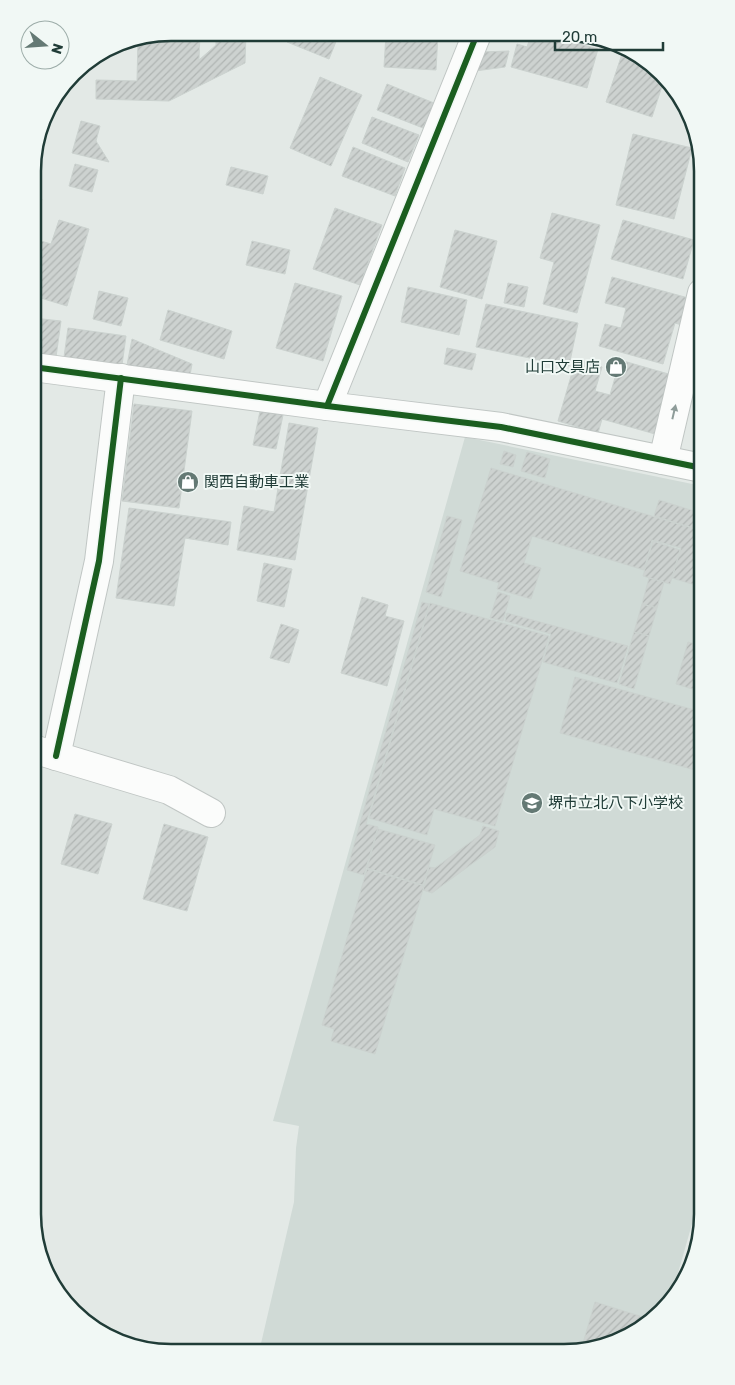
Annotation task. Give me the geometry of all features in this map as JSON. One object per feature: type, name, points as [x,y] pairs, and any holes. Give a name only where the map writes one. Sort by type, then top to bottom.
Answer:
[{"type":"street","points":[[327,406],[474,41]]},
{"type":"street","points":[[663,460],[694,328]]},
{"type":"street","points":[[41,368],[501,427],[694,466]]},
{"type":"street","points":[[122,378],[99,561],[44,753],[169,790],[211,813]]},
{"type":"shaded area","name":"堺市立北八下小学校","points":[[465,437],[694,484],[693,1220],[677,1276],[667,1293],[643,1317],[628,1326],[605,1337],[580,1343],[261,1344],[294,1202],[296,1148],[299,1126],[273,1121]]},
{"type":"building","points":[[200,41],[199,60],[216,45],[216,41],[246,41],[245,63],[169,101],[96,99],[96,80],[137,81],[138,46],[155,42]]},
{"type":"building","points":[[287,41],[336,41],[329,59]]},
{"type":"building","points":[[386,41],[438,41],[436,70],[384,67]]},
{"type":"building","points":[[529,41],[563,41],[572,42],[598,49],[587,88],[511,67],[517,44],[527,47]]},
{"type":"building","points":[[509,51],[505,67],[475,71],[481,52]]},
{"type":"building","points":[[622,55],[636,63],[662,87],[652,117],[606,102]]},
{"type":"building","points":[[320,77],[362,95],[331,166],[290,148]]},
{"type":"building","points":[[387,84],[434,103],[423,128],[377,110]]},
{"type":"building","points":[[372,117],[419,135],[408,162],[362,143]]},
{"type":"building","points":[[81,121],[100,126],[96,141],[109,162],[72,153]]},
{"type":"building","points":[[633,134],[691,148],[674,219],[616,205]]},
{"type":"building","points":[[353,147],[405,168],[395,196],[342,176]]},
{"type":"building","points":[[75,164],[98,170],[92,192],[69,186]]},
{"type":"building","points":[[231,167],[268,176],[263,194],[226,185]]},
{"type":"building","points":[[335,208],[382,225],[360,285],[313,269]]},
{"type":"building","points":[[552,213],[600,225],[577,313],[543,304],[554,262],[540,258]]},
{"type":"building","points":[[59,220],[89,229],[67,306],[41,298],[41,241],[51,244]]},
{"type":"building","points":[[623,220],[694,240],[683,279],[611,259]]},
{"type":"building","points":[[455,230],[497,241],[482,299],[440,287]]},
{"type":"building","points":[[252,241],[290,250],[285,274],[246,265]]},
{"type":"building","points":[[612,277],[692,299],[685,326],[675,323],[663,364],[599,346],[605,324],[621,328],[626,308],[605,303]]},
{"type":"building","points":[[295,283],[342,296],[323,361],[276,348]]},
{"type":"building","points":[[508,283],[528,287],[524,307],[504,303]]},
{"type":"building","points":[[408,287],[467,300],[459,335],[401,322]]},
{"type":"building","points":[[99,291],[128,298],[121,326],[93,319]]},
{"type":"building","points":[[486,304],[578,323],[569,366],[476,347]]},
{"type":"building","points":[[168,310],[232,331],[224,359],[160,340]]},
{"type":"building","points":[[41,319],[61,321],[56,357],[41,354]]},
{"type":"building","points":[[68,328],[126,336],[122,365],[64,357]]},
{"type":"building","points":[[132,339],[192,364],[190,375],[127,365]]},
{"type":"building","points":[[447,348],[476,354],[472,370],[444,364]]},
{"type":"building","points":[[576,359],[602,367],[595,391],[610,395],[620,360],[672,375],[655,434],[602,419],[598,433],[558,421]]},
{"type":"building","points":[[134,404],[192,411],[179,508],[122,501]]},
{"type":"building","points":[[260,411],[283,415],[276,449],[253,445]]},
{"type":"building","points":[[289,423],[318,428],[295,560],[237,550],[244,506],[274,512]]},
{"type":"building","points":[[504,451],[516,455],[513,467],[500,464]]},
{"type":"building","points":[[527,452],[550,459],[545,478],[521,471]]},
{"type":"building","points":[[491,468],[694,529],[694,584],[672,578],[681,548],[652,540],[644,570],[532,536],[524,563],[541,568],[531,599],[497,589],[499,583],[460,571]]},
{"type":"building","points":[[659,500],[694,511],[693,528],[654,516]]},
{"type":"building","points":[[129,508],[231,522],[228,545],[185,538],[174,606],[116,598]]},
{"type":"building","points":[[447,516],[462,520],[441,597],[426,592]]},
{"type":"building","points":[[653,541],[680,550],[670,584],[643,576]]},
{"type":"building","points":[[264,563],[292,569],[284,607],[257,601]]},
{"type":"building","points":[[649,578],[664,582],[657,608],[642,604]]},
{"type":"building","points":[[498,592],[510,596],[503,621],[490,618]]},
{"type":"building","points":[[362,597],[388,605],[385,616],[404,621],[387,686],[341,673]]},
{"type":"building","points":[[422,602],[429,604],[366,824],[378,827],[364,875],[347,870]]},
{"type":"building","points":[[430,603],[549,636],[495,826],[434,809],[427,835],[369,818]]},
{"type":"building","points":[[642,604],[657,608],[649,636],[634,632]]},
{"type":"building","points":[[507,613],[628,646],[617,683],[543,662],[551,634],[505,621]]},
{"type":"building","points":[[281,624],[299,630],[289,663],[270,658]]},
{"type":"building","points":[[634,632],[649,636],[634,689],[619,684]]},
{"type":"building","points":[[688,642],[694,644],[694,689],[676,684]]},
{"type":"building","points":[[575,677],[693,710],[693,770],[560,733]]},
{"type":"building","points":[[75,814],[112,824],[98,874],[61,864]]},
{"type":"building","points":[[164,824],[208,837],[187,911],[143,899]]},
{"type":"building","points":[[483,826],[499,831],[495,847],[432,893],[423,890],[429,867],[435,868],[480,835]]},
{"type":"building","points":[[378,829],[435,845],[423,885],[367,868]]},
{"type":"building","points":[[367,869],[424,886],[375,1054],[331,1041],[334,1029],[322,1025]]},
{"type":"building","points":[[595,1302],[643,1317],[605,1337],[583,1342]]},
{"type":"cycle path","points":[[327,406],[474,41]]},
{"type":"cycle path","points":[[41,368],[501,427],[694,466]]},
{"type":"cycle path","points":[[56,756],[99,561],[121,378]]},
{"type":"place","name":"山口文具店","points":[[616,367]]},
{"type":"place","name":"関西自動車工業","points":[[188,482]]},
{"type":"place","name":"堺市立北八下小学校","points":[[532,803]]}]
